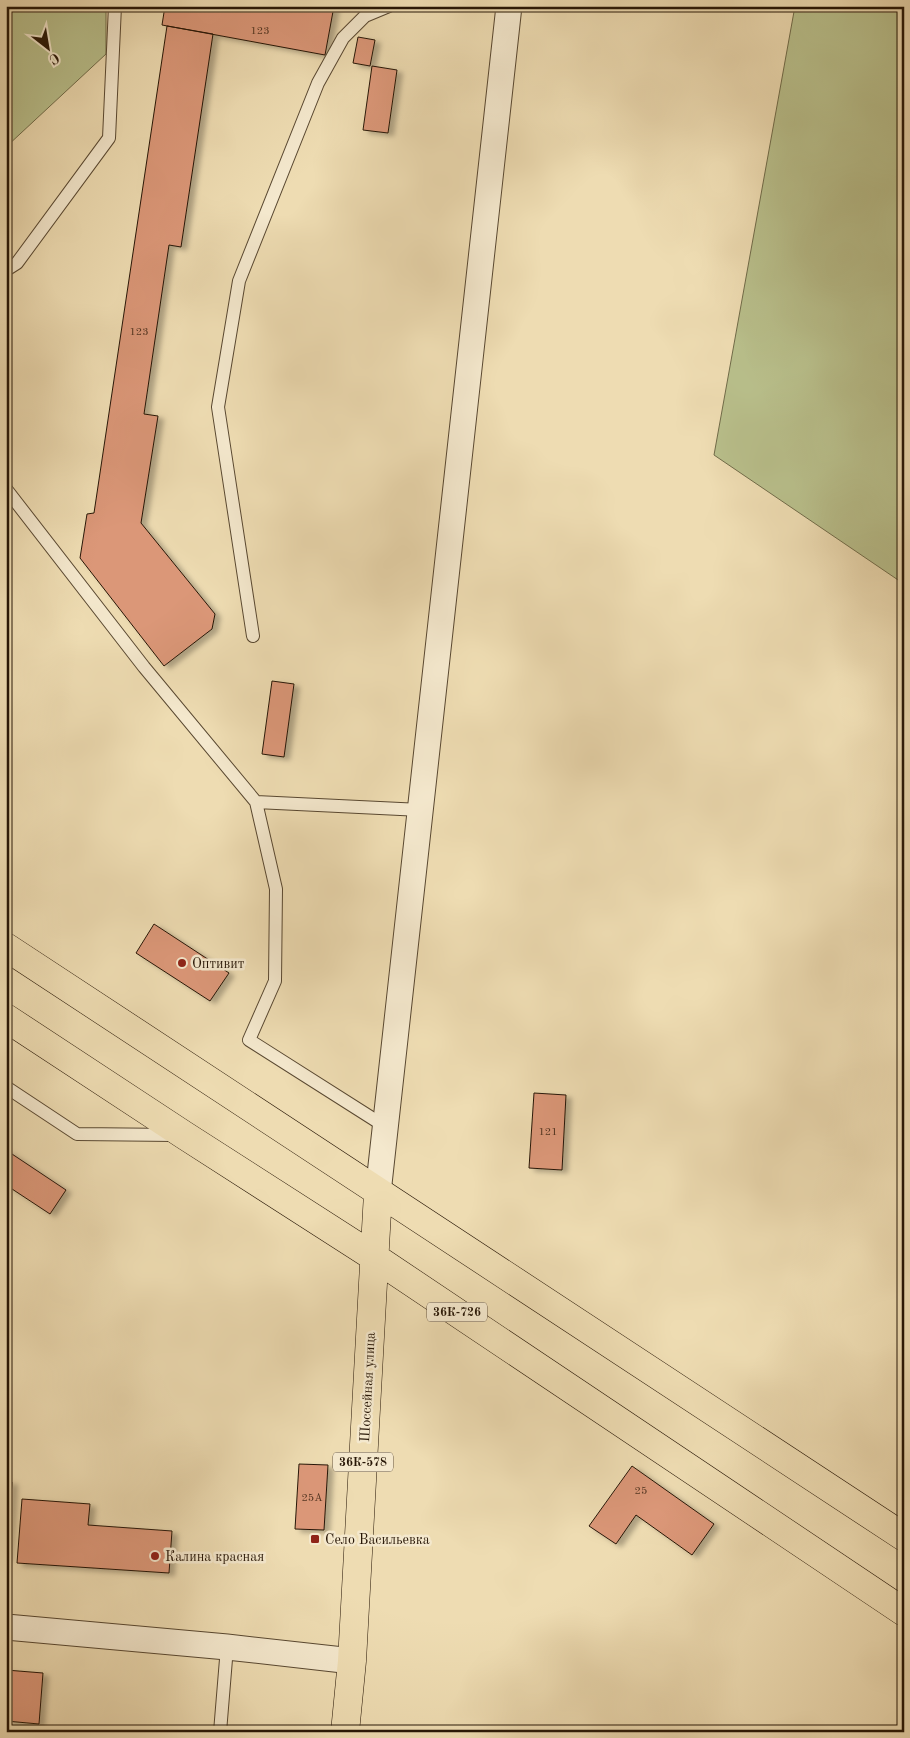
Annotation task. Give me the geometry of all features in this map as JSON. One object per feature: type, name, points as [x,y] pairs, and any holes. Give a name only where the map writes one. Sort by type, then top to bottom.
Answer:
[{"type":"main road","points":[[6,947],[904,1537]]},
{"type":"main road","name":"36К-726","points":[[6,1018],[374,1257],[904,1612]]},
{"type":"main road","name":"Шоссейная улица","points":[[345,1732],[352,1662],[378,1193]]},
{"type":"street","points":[[378,1193],[509,6]]},
{"type":"street","points":[[6,1627],[227,1647],[352,1662]]},
{"type":"lane","points":[[6,270],[17,263],[109,138],[115,6]]},
{"type":"lane","points":[[253,636],[218,407],[239,281],[318,83],[343,38],[365,16],[389,6]]},
{"type":"lane","points":[[6,489],[144,667],[256,802],[276,889],[275,981],[249,1040],[386,1126]]},
{"type":"lane","points":[[256,802],[421,810]]},
{"type":"lane","points":[[6,1087],[77,1134],[184,1135]]},
{"type":"lane","points":[[220,1732],[227,1647]]},
{"type":"green space","points":[[6,6],[106,6],[106,54],[6,147]]},
{"type":"green space","points":[[795,6],[904,6],[904,584],[714,455]]},
{"type":"building","points":[[165,6],[334,6],[325,55],[162,25]]},
{"type":"building","points":[[167,26],[213,34],[181,247],[169,245],[144,414],[158,416],[141,523],[215,614],[212,629],[164,666],[80,558],[87,514],[94,513]]},
{"type":"building","points":[[358,37],[375,40],[370,66],[353,63]]},
{"type":"building","points":[[372,66],[397,70],[388,133],[363,130]]},
{"type":"building","points":[[272,681],[294,684],[284,757],[262,754]]},
{"type":"building","name":"Оптивит","points":[[154,924],[229,973],[210,1001],[136,953]]},
{"type":"building","points":[[534,1093],[566,1095],[562,1170],[529,1168]]},
{"type":"building","points":[[6,1150],[66,1190],[50,1214],[6,1185]]},
{"type":"building","points":[[299,1464],[328,1465],[324,1530],[295,1529]]},
{"type":"building","points":[[632,1466],[714,1524],[692,1555],[636,1515],[616,1544],[589,1526]]},
{"type":"building","points":[[6,1481],[12,1482],[7,1558],[6,1558]]},
{"type":"building","points":[[22,1499],[90,1504],[88,1525],[172,1531],[169,1573],[17,1563]]},
{"type":"building","points":[[6,1670],[43,1673],[39,1724],[6,1721]]},
{"type":"place","name":"Оптивит","points":[[182,963]]},
{"type":"place","name":"Село Васильевка","points":[[315,1539]]},
{"type":"place","name":"Калина красная","points":[[155,1556]]}]
